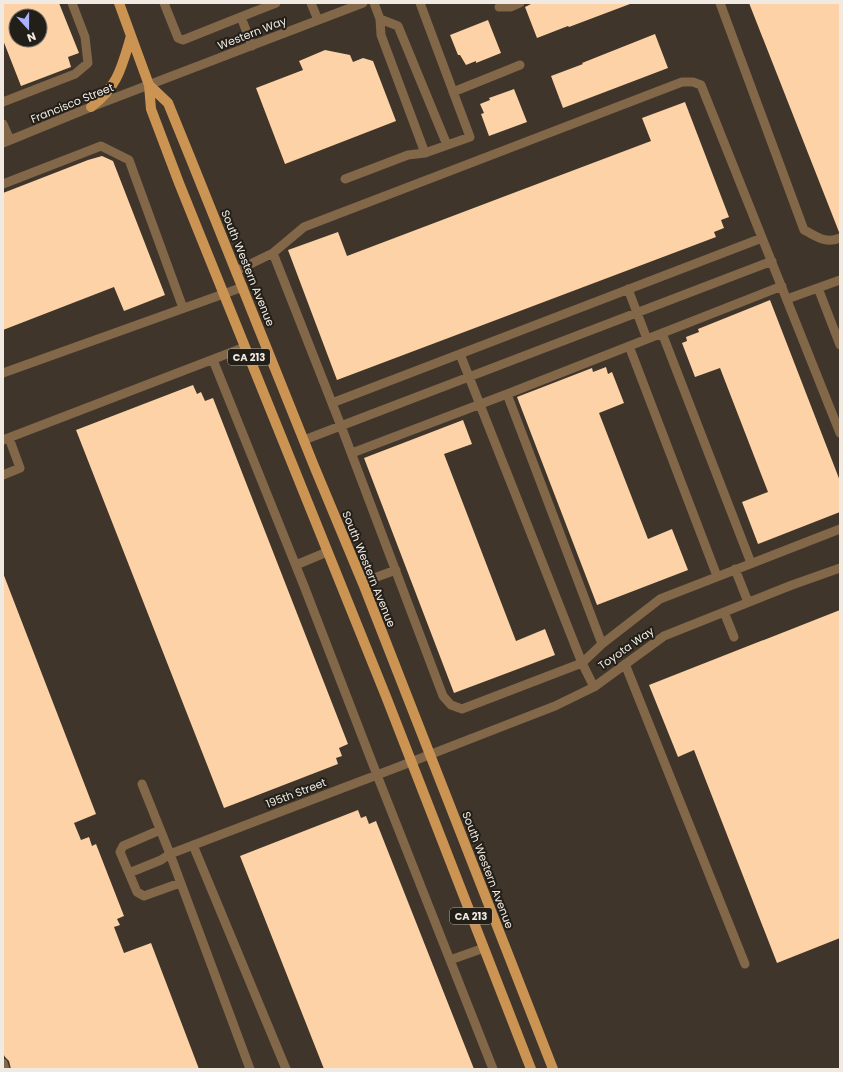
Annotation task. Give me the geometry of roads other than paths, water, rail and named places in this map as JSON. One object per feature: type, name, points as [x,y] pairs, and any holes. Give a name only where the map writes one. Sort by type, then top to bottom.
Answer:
[{"type":"main road","name":"South Western Avenue","points":[[119,3],[149,85],[151,109],[384,693],[531,1069]]},
{"type":"main road","points":[[91,107],[105,96],[114,84],[131,36]]},
{"type":"main road","name":"South Western Avenue","points":[[149,85],[168,103],[362,582],[553,1069]]},
{"type":"street","points":[[3,102],[75,74],[88,63],[85,37],[72,3]]},
{"type":"street","points":[[164,3],[178,38],[183,40],[276,3]]},
{"type":"street","points":[[311,3],[318,20]]},
{"type":"street","name":"Western Way","points":[[149,85],[363,3]]},
{"type":"street","points":[[374,3],[380,19],[381,35],[425,153]]},
{"type":"street","points":[[345,179],[408,155],[425,153],[470,136],[420,3]]},
{"type":"street","points":[[499,7],[511,7],[520,3]]},
{"type":"street","points":[[720,3],[804,230],[824,241],[832,241],[840,238]]},
{"type":"street","points":[[241,17],[252,46]]},
{"type":"street","points":[[380,19],[398,26],[447,145]]},
{"type":"street","points":[[453,92],[520,65]]},
{"type":"street","points":[[236,271],[273,254],[304,227],[682,82],[693,82],[701,85],[840,433]]},
{"type":"street","name":"Francisco Street","points":[[6,141],[149,85]]},
{"type":"street","points":[[3,124],[6,141]]},
{"type":"street","points":[[3,184],[101,146],[129,160],[183,308]]},
{"type":"street","points":[[332,402],[762,238]]},
{"type":"street","points":[[273,254],[332,402],[443,696],[451,705],[462,709],[582,663],[602,644],[660,599],[840,529]]},
{"type":"street","points":[[304,440],[772,262]]},
{"type":"street","points":[[787,299],[840,280]]},
{"type":"street","points":[[352,454],[782,286]]},
{"type":"street","points":[[3,373],[243,287]]},
{"type":"street","points":[[818,288],[840,345]]},
{"type":"street","points":[[628,289],[647,339]]},
{"type":"street","points":[[662,333],[751,563]]},
{"type":"street","points":[[629,346],[717,576]]},
{"type":"street","points":[[3,475],[20,468],[6,439],[245,347]]},
{"type":"street","points":[[460,354],[582,663],[594,687]]},
{"type":"street","points":[[213,360],[296,565],[493,1069]]},
{"type":"street","points":[[507,394],[602,644]]},
{"type":"street","points":[[296,565],[327,552]]},
{"type":"street","name":"Toyota Way","points":[[430,755],[555,706],[594,687],[664,636],[792,585],[840,568]]},
{"type":"street","points":[[736,569],[748,602]]},
{"type":"street","points":[[362,582],[396,570]]},
{"type":"street","points":[[724,612],[734,637]]},
{"type":"street","points":[[625,664],[745,964]]},
{"type":"street","name":"195th Street","points":[[129,873],[161,860],[170,854],[430,755]]},
{"type":"street","points":[[142,784],[170,854],[250,1069]]},
{"type":"street","points":[[160,830],[122,846],[120,852],[137,892],[144,896],[180,883]]},
{"type":"street","points":[[193,845],[286,1069]]},
{"type":"street","points":[[450,960],[484,948]]},
{"type":"street","points":[[3,1063],[5,1069]]}]
